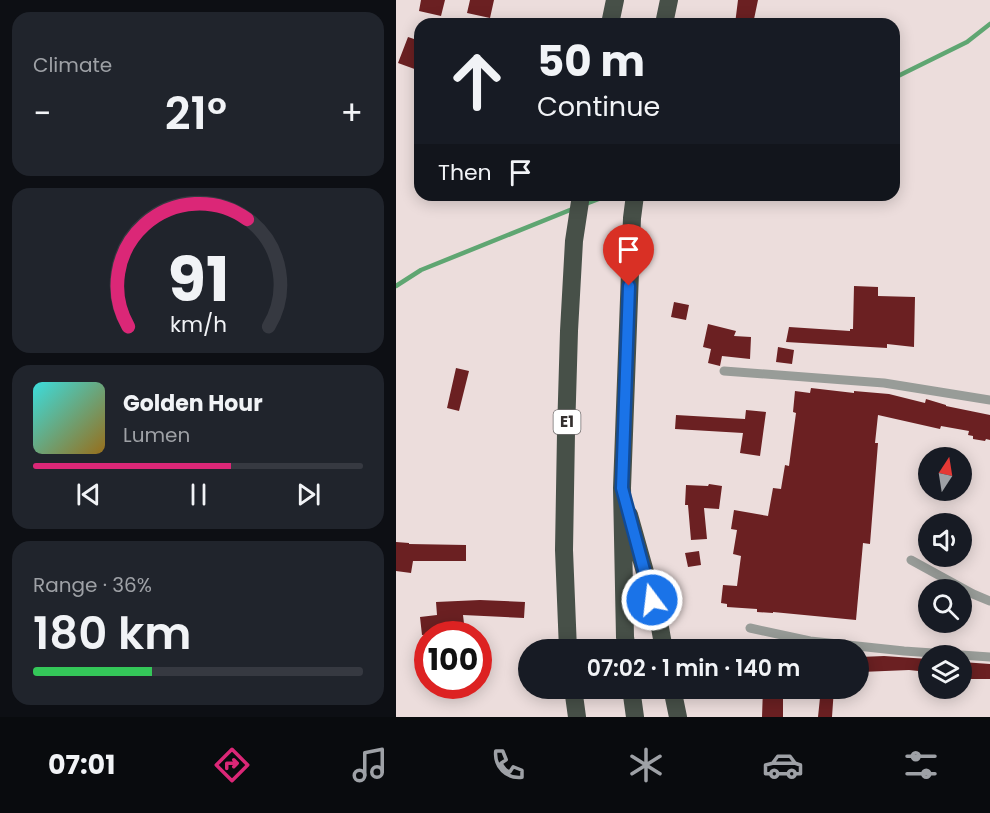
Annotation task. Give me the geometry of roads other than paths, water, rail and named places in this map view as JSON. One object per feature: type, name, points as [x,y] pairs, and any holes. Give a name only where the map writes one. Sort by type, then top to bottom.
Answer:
[{"type":"highway","points":[[611,18],[615,0]]},
{"type":"highway","points":[[665,18],[669,0]]},
{"type":"highway","name":"E1","points":[[568,639],[564,550],[567,399],[574,241],[580,201]]},
{"type":"highway","points":[[625,639],[622,488],[634,201]]},
{"type":"highway","points":[[622,488],[662,639]]},
{"type":"highway","points":[[575,699],[577,717]]},
{"type":"highway","points":[[633,699],[635,717]]},
{"type":"highway","points":[[674,699],[678,717]]},
{"type":"lane","points":[[724,371],[884,383],[990,400]]},
{"type":"lane","points":[[911,560],[990,601]]},
{"type":"lane","points":[[750,628],[810,641],[990,657]]},
{"type":"waterway","points":[[900,75],[967,42],[990,24]]},
{"type":"waterway","points":[[583,205],[593,201]]},
{"type":"waterway","points":[[396,286],[421,270],[575,208]]}]
